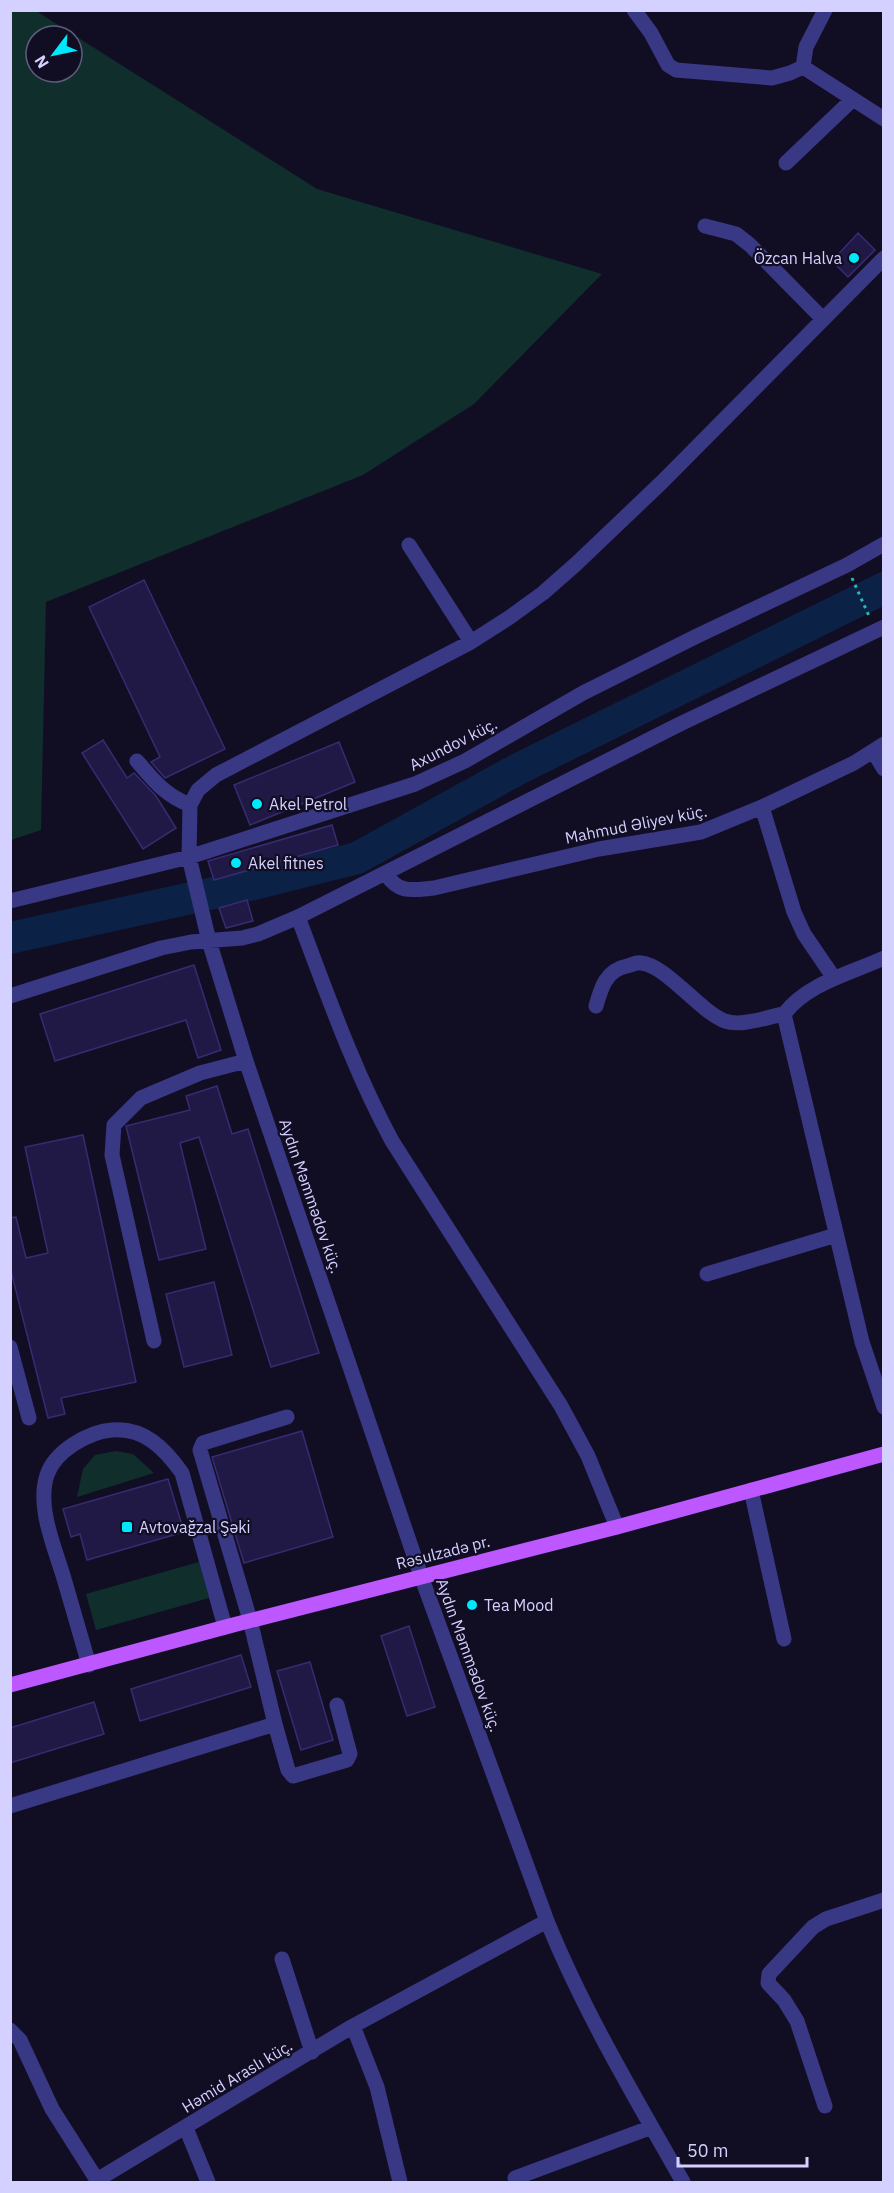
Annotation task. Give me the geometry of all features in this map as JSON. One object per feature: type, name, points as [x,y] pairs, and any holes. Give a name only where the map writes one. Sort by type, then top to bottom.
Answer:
[{"type":"main road","name":"Rəsulzadə pr.","points":[[10,1686],[250,1620],[616,1527],[884,1454]]},
{"type":"street","points":[[634,10],[651,33],[668,65],[676,70],[772,78],[803,67]]},
{"type":"street","points":[[803,67],[806,47],[825,10]]},
{"type":"street","points":[[803,67],[884,119]]},
{"type":"street","points":[[786,162],[853,99]]},
{"type":"street","points":[[705,226],[736,234],[750,245],[823,319]]},
{"type":"street","points":[[137,761],[163,791],[175,800],[190,806],[198,790],[216,775],[471,642],[535,599],[576,564],[662,482],[884,258]]},
{"type":"street","name":"Axundov küç.","points":[[10,901],[189,857],[415,784],[465,761],[583,693],[847,565],[884,544]]},
{"type":"street","points":[[410,546],[471,642]]},
{"type":"street","points":[[10,996],[167,946],[242,938],[258,934],[386,874],[680,724],[879,629]]},
{"type":"street","points":[[878,748],[884,769]]},
{"type":"street","name":"Mahmud Əliyev küç.","points":[[386,874],[393,885],[409,890],[434,888],[599,849],[701,832],[762,807],[854,763],[878,748]]},
{"type":"street","name":"Aydın Məmmədov küç.","points":[[190,806],[189,857],[209,940],[246,1061],[421,1576],[567,1970],[590,2016],[683,2182]]},
{"type":"street","points":[[762,807],[794,912],[804,934],[834,978]]},
{"type":"street","points":[[298,917],[361,1082],[375,1110],[392,1141],[561,1406],[588,1456],[616,1527]]},
{"type":"street","points":[[596,1006],[608,975],[620,967],[641,963],[658,970],[707,1010],[726,1021],[740,1022],[784,1014],[809,990],[884,958]]},
{"type":"street","points":[[784,1014],[862,1342],[884,1407]]},
{"type":"street","points":[[154,1341],[112,1155],[114,1125],[141,1098],[200,1073],[246,1061]]},
{"type":"street","points":[[707,1274],[836,1235]]},
{"type":"street","points":[[10,1347],[29,1418]]},
{"type":"street","points":[[287,1417],[203,1443],[200,1450],[250,1620],[274,1724],[288,1770],[293,1776],[347,1760],[350,1754],[337,1705]]},
{"type":"street","points":[[89,1665],[48,1524],[44,1499],[47,1474],[59,1456],[90,1435],[112,1430],[136,1432],[154,1440],[170,1456],[182,1473],[225,1627]]},
{"type":"street","points":[[751,1490],[784,1639]]},
{"type":"street","points":[[10,1806],[274,1724]]},
{"type":"street","points":[[825,2106],[797,2021],[784,2000],[768,1983],[769,1974],[813,1927],[826,1919],[884,1900]]},
{"type":"street","name":"Həmid Araslı küç.","points":[[10,2030],[20,2040],[52,2109],[98,2181],[353,2026],[547,1921]]},
{"type":"street","points":[[282,1959],[312,2052]]},
{"type":"street","points":[[353,2026],[377,2087],[400,2182]]},
{"type":"street","points":[[515,2178],[652,2127]]},
{"type":"street","points":[[186,2128],[208,2182]]},
{"type":"path","points":[[847,565],[879,629]]},
{"type":"green space","points":[[10,11],[36,11],[57,24],[24,24],[24,84],[84,84],[84,41],[317,189],[602,274],[474,404],[363,475],[46,602],[41,830],[11,840]]},
{"type":"green space","points":[[116,1451],[133,1454],[154,1473],[77,1497],[83,1469],[95,1455]]},
{"type":"green space","points":[[199,1562],[209,1598],[96,1630],[86,1594]]},
{"type":"building","points":[[858,233],[875,250],[848,277],[832,261]]},
{"type":"building","points":[[144,580],[225,749],[165,778],[151,762],[160,757],[89,607]]},
{"type":"building","points":[[103,740],[127,778],[134,773],[156,796],[176,828],[143,849],[82,753]]},
{"type":"building","points":[[339,742],[355,782],[250,825],[234,785]]},
{"type":"building","points":[[332,825],[338,845],[214,880],[208,861]]},
{"type":"building","points":[[247,900],[253,921],[226,928],[219,908]]},
{"type":"building","points":[[194,965],[221,1050],[198,1058],[186,1020],[55,1061],[40,1014]]},
{"type":"building","points":[[217,1086],[232,1134],[248,1129],[319,1353],[271,1367],[199,1137],[180,1143],[206,1249],[159,1260],[126,1126],[190,1110],[186,1096]]},
{"type":"building","points":[[83,1135],[136,1382],[61,1398],[65,1414],[48,1418],[10,1267],[10,1218],[16,1217],[26,1258],[48,1253],[25,1147]]},
{"type":"building","points":[[214,1282],[232,1355],[184,1367],[166,1294]]},
{"type":"building","points":[[302,1431],[333,1537],[244,1563],[212,1457]]},
{"type":"building","points":[[168,1479],[184,1532],[87,1560],[80,1534],[71,1537],[63,1509]]},
{"type":"building","points":[[409,1626],[435,1707],[407,1716],[381,1636]]},
{"type":"building","points":[[241,1655],[251,1687],[140,1721],[131,1689]]},
{"type":"building","points":[[310,1662],[333,1740],[301,1750],[277,1671]]},
{"type":"building","points":[[94,1702],[104,1734],[10,1763],[10,1728]]},
{"type":"waterway","points":[[10,938],[254,884],[357,858],[518,769],[884,588]]},
{"type":"place","name":"Özcan Halva","points":[[854,258]]},
{"type":"place","name":"Akel Petrol","points":[[257,804]]},
{"type":"place","name":"Akel fitnes","points":[[236,863]]},
{"type":"place","name":"Avtovağzal Şəki","points":[[127,1527]]},
{"type":"place","name":"Tea Mood","points":[[472,1605]]}]
